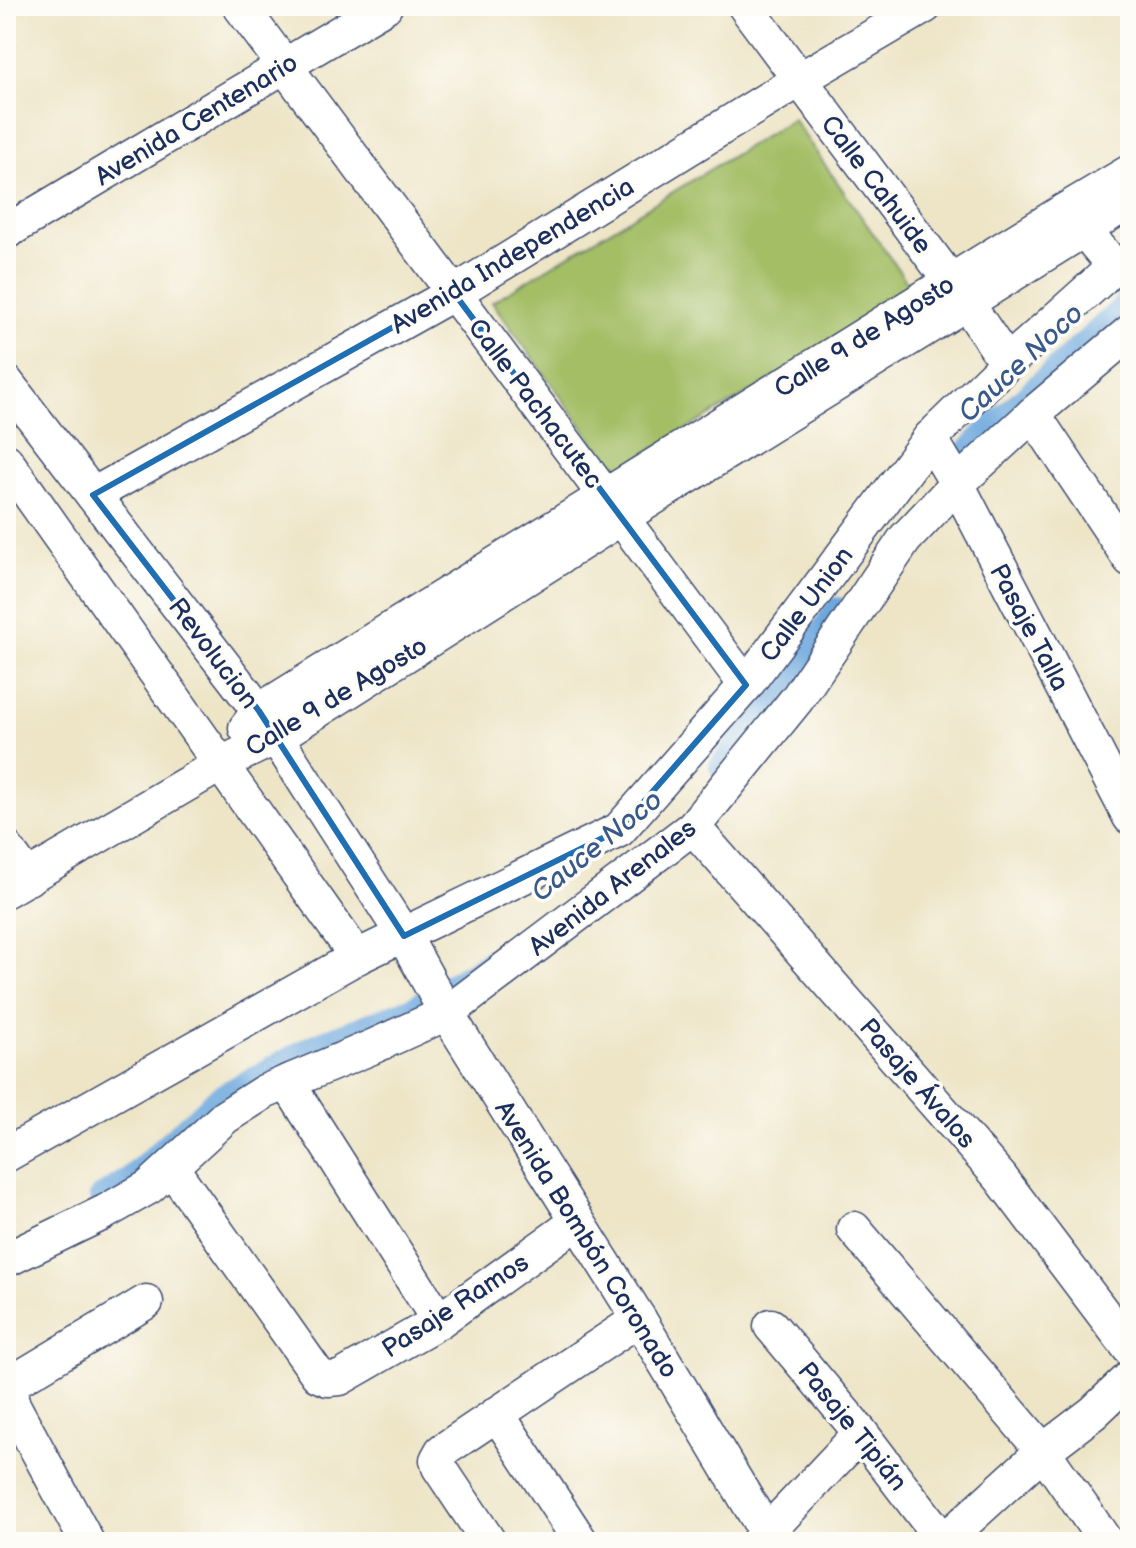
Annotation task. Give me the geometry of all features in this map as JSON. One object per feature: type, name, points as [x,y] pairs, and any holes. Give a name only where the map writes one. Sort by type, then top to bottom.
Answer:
[{"type":"street","name":"Calle Pachacutec","points":[[240,6],[746,685]]},
{"type":"street","name":"Avenida Centenario","points":[[6,232],[385,6]]},
{"type":"street","name":"Calle Cahuide","points":[[745,6],[959,292],[1007,363]]},
{"type":"street","name":"Avenida Independencia","points":[[93,495],[454,293],[925,6]]},
{"type":"street","name":"Calle 9 de Agosto","points":[[221,764],[267,724],[1074,220],[1130,172]]},
{"type":"street","name":"Calle 9 de Agosto","points":[[1074,220],[1130,201]]},
{"type":"street","name":"Calle Union","points":[[404,936],[619,830],[746,685],[947,467],[1007,363],[1102,278],[1122,273],[1074,220]]},
{"type":"street","name":"Avenida Arenales","points":[[6,1260],[149,1187],[225,1117],[264,1092],[445,1011],[693,827],[797,699],[905,539],[947,467],[1033,414],[1130,332]]},
{"type":"street","name":"Revolucion","points":[[6,382],[267,724],[404,936]]},
{"type":"street","points":[[1033,414],[1130,559]]},
{"type":"street","points":[[6,461],[357,957]]},
{"type":"street","name":"Pasaje Talla","points":[[947,467],[1130,817]]},
{"type":"street","points":[[6,848],[17,884],[221,764]]},
{"type":"street","name":"Pasaje Ávalos","points":[[693,827],[1000,1177],[1130,1349]]},
{"type":"street","points":[[6,1155],[357,957],[404,936]]},
{"type":"street","name":"Avenida Bombón Coronado","points":[[404,936],[445,1011],[639,1319],[766,1539]]},
{"type":"street","points":[[287,1082],[439,1321]]},
{"type":"street","name":"Pasaje Ramos","points":[[171,1167],[318,1375],[328,1379],[340,1378],[439,1321],[577,1222]]},
{"type":"street","points":[[854,1229],[1043,1451],[1106,1542]]},
{"type":"street","points":[[87,1542],[13,1405],[10,1393],[15,1381],[146,1302]]},
{"type":"street","points":[[489,1542],[439,1467],[437,1460],[442,1451],[639,1319]]},
{"type":"street","name":"Pasaje Tipián","points":[[781,1338],[861,1433],[943,1542]]},
{"type":"street","points":[[943,1542],[1043,1451],[1093,1413],[1130,1378]]},
{"type":"street","points":[[497,1414],[581,1542]]},
{"type":"street","points":[[766,1539],[861,1433]]},
{"type":"highlighted area","points":[[454,293],[746,685],[619,830],[404,936],[259,711],[93,495]]},
{"type":"green space","points":[[793,119],[916,295],[615,471],[492,302]]},
{"type":"waterway","name":"Cauce Noco","points":[[952,469],[981,437],[1130,301]]},
{"type":"waterway","name":"Cauce Noco","points":[[721,766],[787,682],[837,609]]},
{"type":"waterway","name":"Cauce Noco","points":[[101,1197],[128,1180],[218,1098],[313,1046],[413,1008],[501,955]]}]
